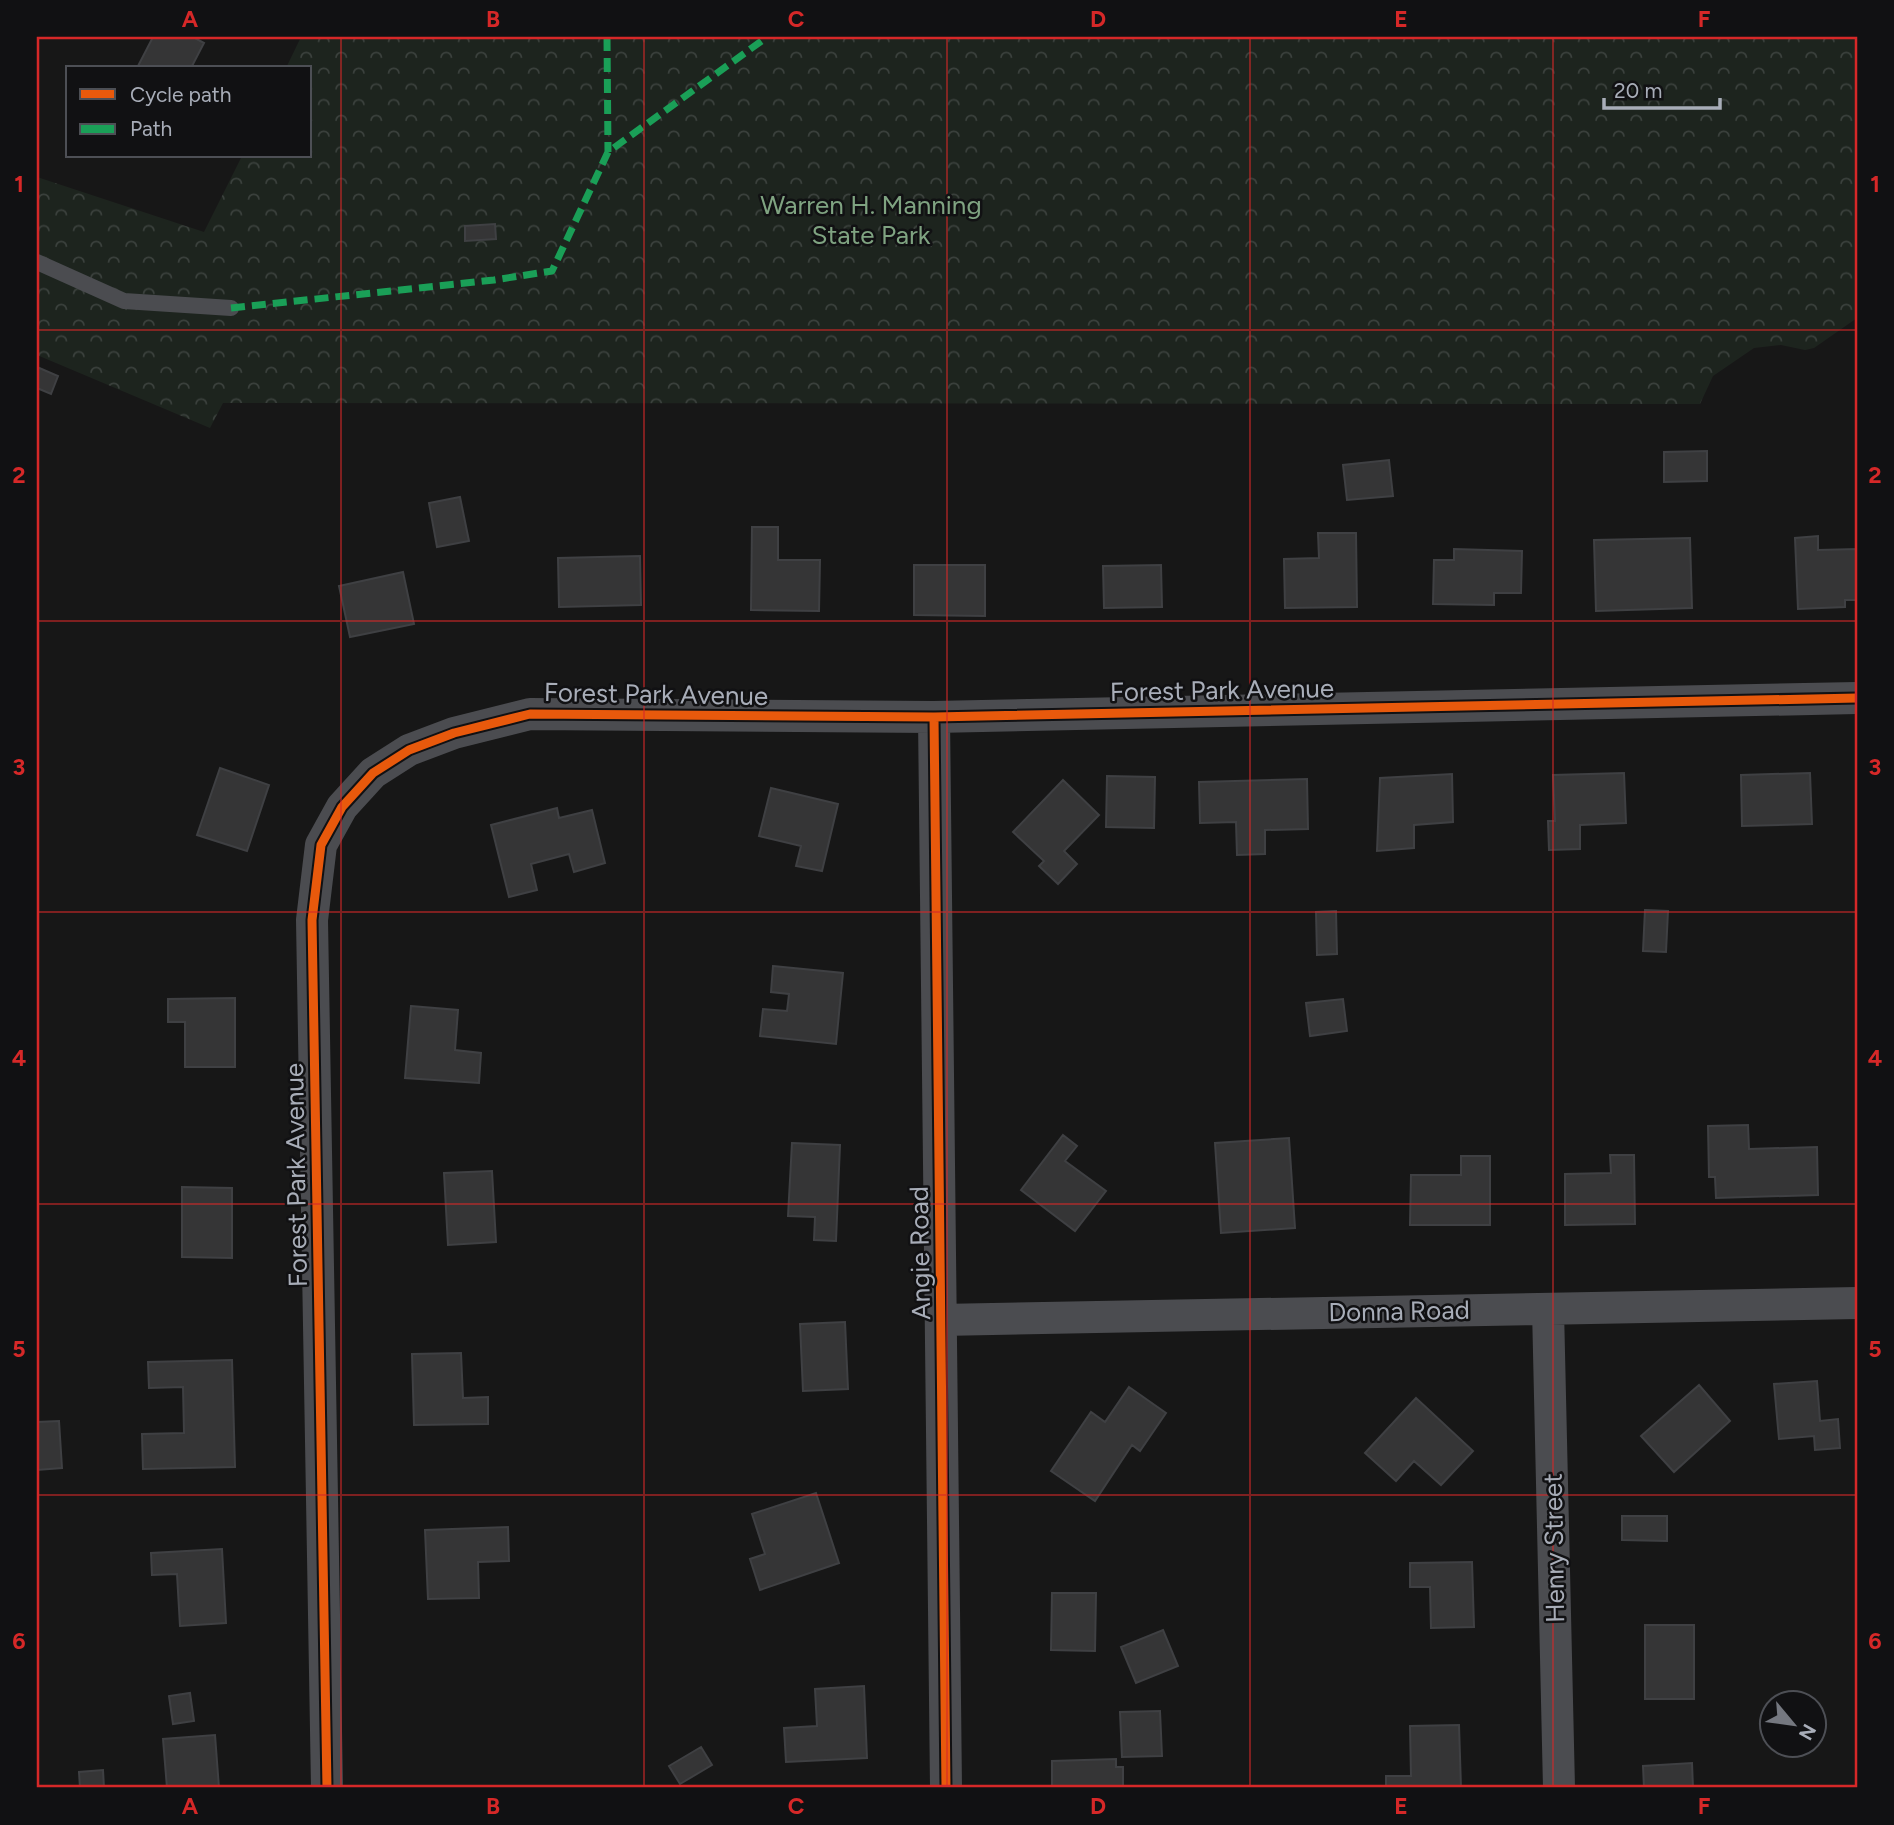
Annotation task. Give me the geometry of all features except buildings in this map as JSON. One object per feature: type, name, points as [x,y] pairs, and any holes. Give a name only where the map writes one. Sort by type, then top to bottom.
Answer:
[{"type":"street","name":"Forest Park Avenue","points":[[327,1788],[312,920],[321,845],[342,807],[373,773],[409,750],[454,733],[530,714],[934,717],[1857,698]]},
{"type":"street","name":"Angie Road","points":[[934,717],[946,1788]]},
{"type":"street","name":"Donna Road","points":[[941,1320],[1857,1303]]},
{"type":"street","name":"Henry Street","points":[[1548,1308],[1559,1788]]},
{"type":"lane","points":[[37,262],[124,301],[231,308]]},
{"type":"green space","name":"Warren H. Manning State Park","points":[[301,37],[1857,37],[1857,318],[1814,348],[1805,350],[1781,345],[1754,348],[1713,376],[1700,404],[223,403],[210,428],[37,355],[37,177],[204,232],[241,158],[312,158],[312,66],[287,66]]},
{"type":"marked path","points":[[607,37],[608,152]]},
{"type":"marked path","points":[[231,308],[494,280],[552,271],[608,152],[767,37]]},
{"type":"cycle path","points":[[327,1788],[312,920],[321,845],[342,807],[373,773],[409,750],[454,733],[530,714],[934,717],[1857,698]]},
{"type":"cycle path","points":[[934,717],[946,1788]]}]
